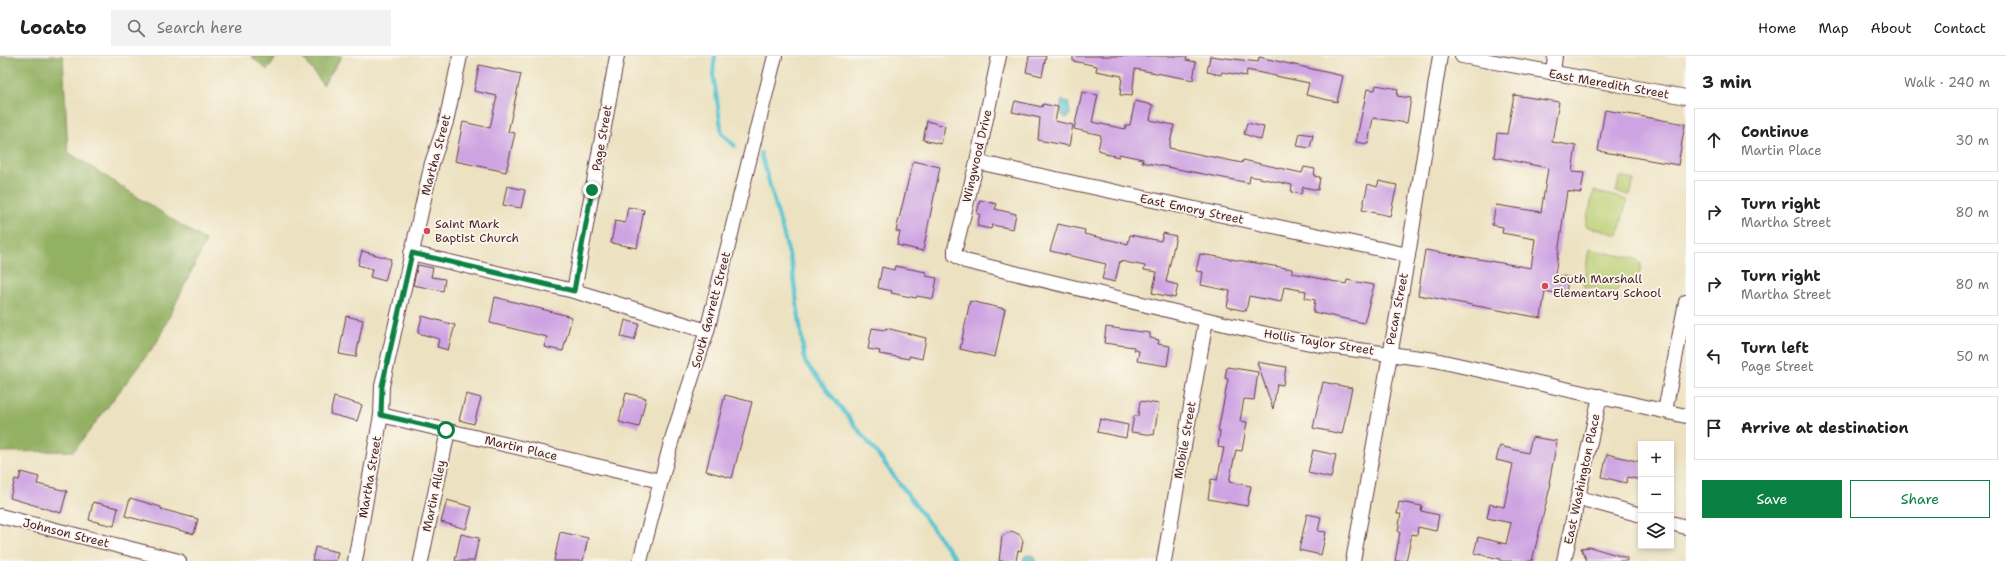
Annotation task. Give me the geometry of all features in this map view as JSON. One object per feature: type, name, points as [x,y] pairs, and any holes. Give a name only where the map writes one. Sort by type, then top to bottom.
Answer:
[{"type":"street","name":"Martha Street","points":[[355,561],[381,415],[382,386],[432,163],[447,116],[460,56]]},
{"type":"street","name":"Page Street","points":[[574,291],[617,56]]},
{"type":"street","name":"South Garrett Street","points":[[640,561],[660,481],[707,331],[775,56]]},
{"type":"street","name":"Wingwood Drive","points":[[955,255],[955,249],[977,162],[999,56]]},
{"type":"street","name":"Pecan Street","points":[[1353,561],[1389,353],[1408,255],[1440,56]]},
{"type":"street","name":"East Meredith Street","points":[[1462,56],[1686,98]]},
{"type":"street","points":[[1553,73],[1555,56]]},
{"type":"street","name":"East Emory Street","points":[[977,162],[1408,255]]},
{"type":"street","points":[[412,253],[574,291],[707,331]]},
{"type":"street","name":"Hollis Taylor Street","points":[[955,255],[966,262],[1206,320],[1320,344],[1435,360],[1686,416]]},
{"type":"street","points":[[1666,411],[1686,302]]},
{"type":"street","name":"Mobile Street","points":[[1164,561],[1206,320]]},
{"type":"street","name":"East Washington Place","points":[[1564,561],[1579,498],[1600,396]]},
{"type":"street","name":"Martin Place","points":[[381,415],[660,481]]},
{"type":"street","name":"Martin Alley","points":[[421,561],[448,431]]},
{"type":"street","points":[[1579,498],[1638,514]]},
{"type":"street","name":"Johnson Street","points":[[0,516],[163,559],[178,561]]},
{"type":"street","points":[[1674,524],[1686,527]]},
{"type":"green space","points":[[0,56],[63,56],[68,152],[206,241],[157,342],[74,451],[0,452]]},
{"type":"green space","points":[[251,56],[277,56],[267,70]]},
{"type":"green space","points":[[302,56],[342,56],[323,85]]},
{"type":"green space","points":[[1620,177],[1634,180],[1630,195],[1616,192]]},
{"type":"green space","points":[[1594,191],[1627,200],[1618,235],[1585,226]]},
{"type":"green space","points":[[1589,249],[1636,259],[1641,264],[1638,283],[1635,285],[1620,283],[1618,291],[1615,292],[1583,286]]},
{"type":"water","points":[[1062,100],[1068,102],[1070,113],[1069,117],[1065,118],[1061,112]]},
{"type":"water","points":[[1025,556],[1034,556],[1037,561],[1023,561]]},
{"type":"building","points":[[1029,56],[1046,56],[1042,76],[1026,72]]},
{"type":"building","points":[[1073,56],[1187,56],[1186,60],[1196,62],[1193,80],[1135,69],[1132,96],[1120,95],[1122,76],[1096,71],[1097,66],[1073,61]]},
{"type":"building","points":[[1210,56],[1258,62],[1259,57],[1343,76],[1337,102],[1306,95],[1309,83],[1247,70],[1246,76],[1222,72],[1221,75],[1207,72]]},
{"type":"building","points":[[479,65],[521,74],[508,132],[515,133],[506,172],[455,161],[463,122],[490,128],[497,96],[474,91]]},
{"type":"building","points":[[1376,85],[1398,89],[1397,96],[1411,98],[1407,123],[1373,118],[1368,144],[1356,142],[1367,89],[1375,90]]},
{"type":"building","points":[[1082,92],[1098,95],[1092,122],[1125,129],[1126,125],[1130,125],[1135,101],[1153,105],[1150,120],[1174,125],[1169,148],[1242,163],[1243,160],[1302,173],[1304,167],[1315,169],[1314,176],[1320,177],[1318,190],[1303,187],[1301,194],[1291,192],[1292,185],[1250,176],[1249,183],[1142,162],[1143,159],[1119,154],[1119,157],[1105,154],[1105,152],[1098,150],[1101,135],[1074,129]]},
{"type":"building","points":[[1514,95],[1559,102],[1552,142],[1576,146],[1572,172],[1584,173],[1581,193],[1567,191],[1555,275],[1568,277],[1566,295],[1545,291],[1541,318],[1418,295],[1425,250],[1531,268],[1535,239],[1502,233],[1503,227],[1492,225],[1496,205],[1541,212],[1548,168],[1494,157],[1497,133],[1507,134]]},
{"type":"building","points":[[1015,101],[1042,107],[1043,104],[1058,107],[1055,121],[1073,125],[1069,146],[1038,140],[1040,118],[1012,112]]},
{"type":"building","points":[[1605,110],[1685,124],[1678,165],[1598,151]]},
{"type":"building","points":[[927,121],[945,126],[941,144],[923,140]]},
{"type":"building","points":[[1247,123],[1264,127],[1261,140],[1244,134]]},
{"type":"building","points":[[1300,133],[1313,135],[1310,148],[1297,146]]},
{"type":"building","points":[[913,161],[940,167],[923,251],[897,245],[900,232],[896,231]]},
{"type":"building","points":[[1379,181],[1397,185],[1390,216],[1362,210],[1368,184],[1377,187]]},
{"type":"building","points":[[507,186],[525,190],[521,208],[503,205]]},
{"type":"building","points":[[980,200],[997,204],[995,209],[1016,214],[1013,229],[992,225],[991,229],[977,226],[980,214],[977,214]]},
{"type":"building","points":[[628,207],[644,210],[637,248],[611,243],[615,221],[625,223]]},
{"type":"building","points":[[1058,224],[1085,230],[1084,234],[1128,244],[1130,235],[1161,241],[1163,233],[1176,236],[1166,282],[1178,285],[1175,298],[1152,293],[1157,272],[1144,270],[1145,266],[1120,261],[1115,282],[1102,279],[1106,264],[1050,251]]},
{"type":"building","points":[[362,251],[391,259],[385,281],[370,277],[372,269],[358,265]]},
{"type":"building","points":[[1200,254],[1292,269],[1292,273],[1346,284],[1347,280],[1374,285],[1364,323],[1313,312],[1315,300],[1305,298],[1306,291],[1284,287],[1281,302],[1249,296],[1246,311],[1227,307],[1230,291],[1201,285],[1203,272],[1196,271]]},
{"type":"building","points":[[418,265],[433,268],[431,277],[445,279],[443,291],[413,285]]},
{"type":"building","points":[[895,266],[926,272],[926,276],[937,278],[933,299],[917,296],[916,298],[891,293],[892,291],[878,288],[882,267],[894,270]]},
{"type":"building","points":[[495,297],[572,317],[563,351],[544,347],[547,337],[490,323]]},
{"type":"building","points":[[970,301],[1005,309],[995,357],[960,349]]},
{"type":"building","points":[[346,316],[363,320],[356,357],[339,354]]},
{"type":"building","points":[[422,316],[455,325],[448,350],[437,347],[439,339],[418,333]]},
{"type":"building","points":[[625,320],[639,324],[634,340],[621,337]]},
{"type":"building","points":[[1106,327],[1150,333],[1150,338],[1159,340],[1158,344],[1170,346],[1167,366],[1137,361],[1139,351],[1134,350],[1134,347],[1104,343]]},
{"type":"building","points":[[872,328],[885,330],[886,328],[926,338],[922,359],[909,356],[909,359],[879,354],[880,351],[868,349]]},
{"type":"building","points":[[1257,362],[1286,367],[1283,385],[1277,384],[1273,409]]},
{"type":"building","points":[[1227,367],[1258,372],[1254,400],[1244,399],[1240,421],[1247,422],[1242,451],[1236,450],[1229,482],[1251,486],[1247,506],[1208,499],[1211,479],[1217,480],[1224,448],[1218,447],[1220,431],[1218,431],[1228,379],[1225,378]]},
{"type":"building","points":[[1323,382],[1352,388],[1342,434],[1313,428]]},
{"type":"building","points":[[626,393],[646,398],[639,427],[619,422]]},
{"type":"building","points":[[466,394],[481,398],[474,424],[459,420]]},
{"type":"building","points":[[725,395],[752,402],[732,478],[706,471]]},
{"type":"building","points":[[334,397],[362,405],[357,421],[330,414]]},
{"type":"building","points":[[1140,401],[1159,404],[1154,435],[1131,432],[1134,416],[1138,416]]},
{"type":"building","points":[[1100,419],[1128,425],[1126,438],[1097,432]]},
{"type":"building","points":[[1532,437],[1557,441],[1549,483],[1551,483],[1532,561],[1500,561],[1500,559],[1474,553],[1478,537],[1506,544],[1511,523],[1487,518],[1490,504],[1504,507],[1513,464],[1496,460],[1500,446],[1528,453]]},
{"type":"building","points":[[1313,450],[1336,455],[1331,478],[1308,473]]},
{"type":"building","points":[[1607,454],[1638,461],[1638,479],[1628,477],[1626,483],[1602,477]]},
{"type":"building","points":[[21,472],[39,477],[37,484],[67,491],[61,513],[10,498],[15,479],[19,480]]},
{"type":"building","points":[[130,498],[161,507],[161,509],[198,519],[194,534],[125,516]]},
{"type":"building","points":[[447,500],[472,507],[466,529],[441,522]]},
{"type":"building","points":[[93,502],[118,508],[114,526],[89,520]]},
{"type":"building","points":[[1399,502],[1422,506],[1421,511],[1439,515],[1436,531],[1418,527],[1417,535],[1412,534],[1406,561],[1395,561],[1400,532],[1398,531],[1401,514],[1397,514]]},
{"type":"building","points":[[1307,514],[1321,517],[1318,531],[1326,532],[1321,555],[1299,550]]},
{"type":"building","points":[[1012,531],[1020,535],[1023,541],[1021,551],[1018,550],[1016,561],[999,561],[1002,536]]},
{"type":"building","points":[[560,532],[588,538],[583,561],[554,561]]},
{"type":"building","points":[[461,534],[479,538],[474,561],[455,561]]},
{"type":"building","points":[[315,547],[338,552],[336,561],[312,561]]},
{"type":"building","points":[[1590,547],[1627,558],[1627,561],[1587,561],[1581,548]]},
{"type":"waterway","points":[[715,56],[713,73],[722,134],[735,146]]},
{"type":"waterway","points":[[761,153],[792,265],[805,362],[879,456],[957,561]]},
{"type":"place","name":"Saint Mark Baptist Church","points":[[427,231]]},
{"type":"place","name":"South Marshall Elementary School","points":[[1545,286]]},
{"type":"route","points":[[446,430],[381,415],[382,386],[412,253],[574,291],[592,190]]}]
